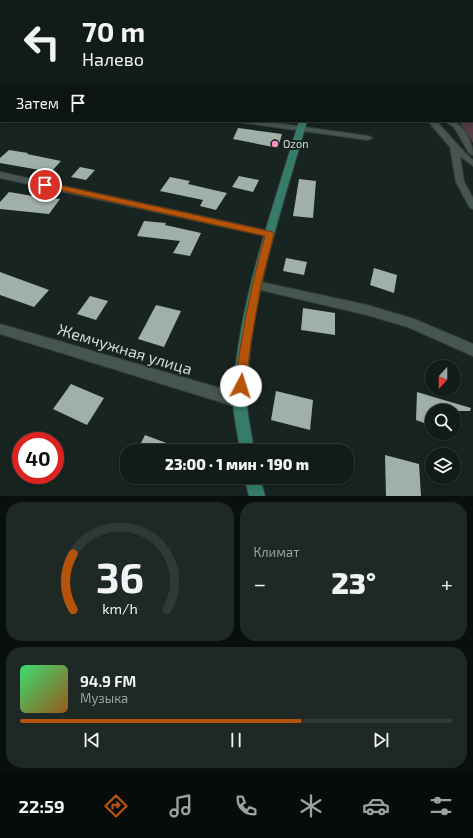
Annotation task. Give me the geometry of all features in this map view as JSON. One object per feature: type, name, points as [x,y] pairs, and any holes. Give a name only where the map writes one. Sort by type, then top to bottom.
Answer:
[{"type":"street","points":[[259,122],[302,125],[368,138]]},
{"type":"street","points":[[433,122],[449,139],[454,147],[473,164]]},
{"type":"street","points":[[450,122],[457,126],[473,153]]},
{"type":"street","points":[[246,444],[240,401],[245,342],[256,285],[302,125]]},
{"type":"street","points":[[454,147],[460,182],[473,206]]},
{"type":"street","points":[[0,175],[270,234]]},
{"type":"street","points":[[256,285],[366,310],[410,323],[473,350]]},
{"type":"street","name":"Жемчужная улица","points":[[0,329],[240,401]]},
{"type":"street","points":[[254,484],[257,496]]},
{"type":"shaded area","points":[[460,122],[473,122],[473,143]]},
{"type":"building","points":[[238,128],[282,134],[278,148],[233,139]]},
{"type":"building","points":[[9,150],[61,161],[51,172],[0,163],[0,158]]},
{"type":"building","points":[[80,167],[95,170],[86,180],[71,177]]},
{"type":"building","points":[[239,176],[259,180],[253,192],[232,187]]},
{"type":"building","points":[[170,177],[190,181],[188,184],[227,193],[216,210],[200,206],[203,200],[160,191]]},
{"type":"building","points":[[299,179],[316,181],[313,218],[293,216]]},
{"type":"building","points":[[9,192],[60,199],[49,214],[0,209],[0,202]]},
{"type":"building","points":[[144,221],[166,223],[165,225],[201,233],[190,256],[173,253],[180,241],[137,236]]},
{"type":"building","points":[[286,258],[307,262],[304,275],[283,271]]},
{"type":"building","points":[[374,268],[397,275],[394,293],[370,285]]},
{"type":"building","points":[[0,272],[49,290],[34,307],[0,295]]},
{"type":"building","points":[[90,296],[108,301],[96,320],[77,314]]},
{"type":"building","points":[[156,305],[181,311],[164,347],[138,339]]},
{"type":"building","points":[[303,308],[335,313],[335,335],[301,330]]},
{"type":"building","points":[[71,384],[104,398],[87,425],[53,409]]},
{"type":"building","points":[[276,391],[313,400],[310,430],[271,420]]},
{"type":"building","points":[[417,392],[425,394],[425,396],[430,396],[458,404],[425,404],[425,423],[416,420]]},
{"type":"building","points":[[461,405],[471,408],[470,411],[461,411]]},
{"type":"building","points":[[145,435],[169,444],[140,444]]},
{"type":"building","points":[[385,455],[419,464],[421,496],[386,496]]},
{"type":"place","name":"Ozon","points":[[275,144]]},
{"type":"route","points":[[45,185],[270,234],[256,285],[245,342],[241,386]]}]
